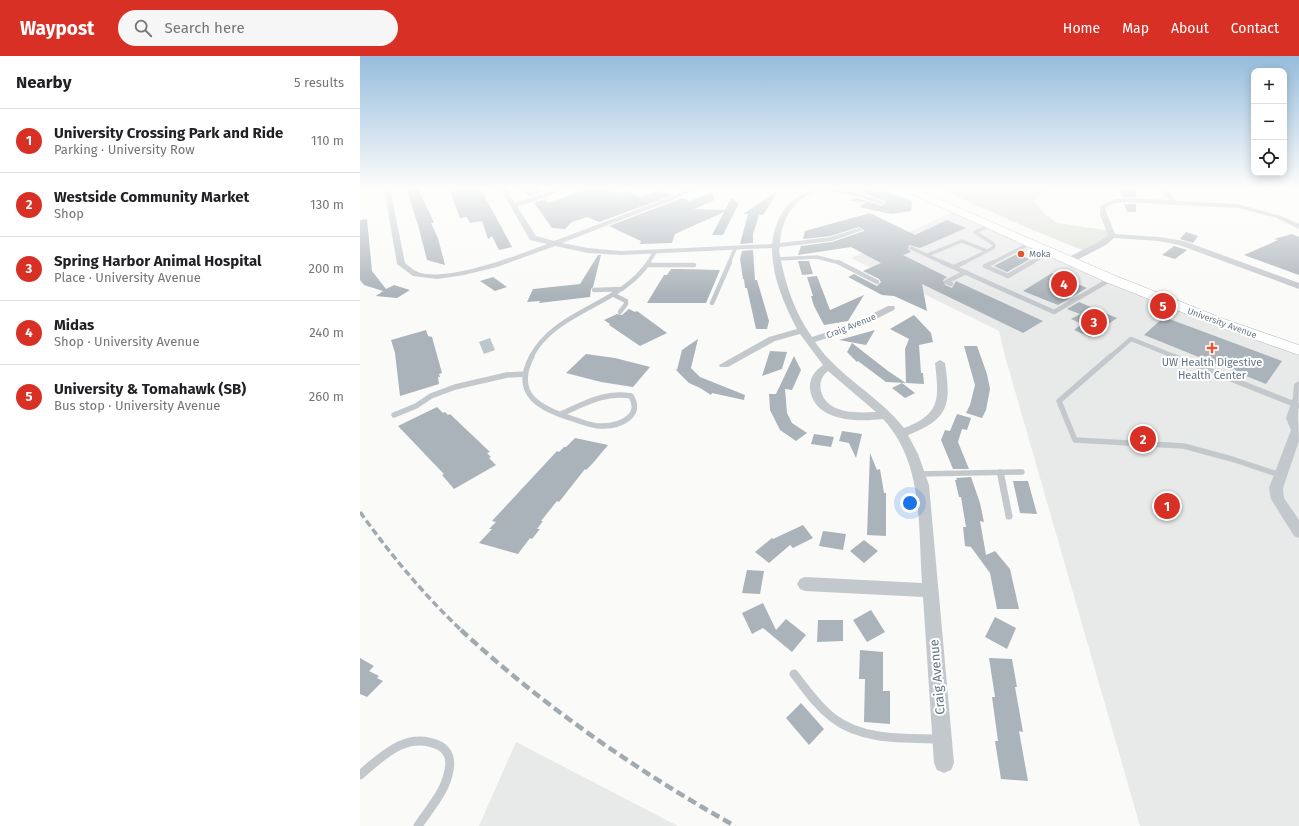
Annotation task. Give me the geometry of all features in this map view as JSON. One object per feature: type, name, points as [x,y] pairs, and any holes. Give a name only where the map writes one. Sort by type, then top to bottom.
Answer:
[{"type":"main road","name":"University Avenue","points":[[983,224],[1029,244],[1048,247]]},
{"type":"main road","name":"University Avenue","points":[[998,224],[1073,259],[1111,279],[1199,314],[1299,350]]},
{"type":"main road","points":[[988,226],[1000,227],[1048,247]]},
{"type":"main road","name":"University Avenue","points":[[1073,259],[1299,338]]},
{"type":"main road","points":[[1111,279],[1164,297],[1178,295]]},
{"type":"main road","points":[[1227,314],[1299,345]]},
{"type":"street","points":[[393,224],[401,264],[404,268],[418,274],[445,275],[460,274],[492,266],[605,224]]},
{"type":"street","points":[[524,224],[533,238],[553,244],[602,252],[655,252],[687,248],[717,247],[734,249],[776,246],[832,239],[859,230]]},
{"type":"street","name":"Craig Avenue","points":[[780,224],[776,234],[777,259],[786,296],[803,330],[829,366],[886,415],[901,433],[905,439],[922,485],[944,763]]},
{"type":"street","points":[[1109,224],[1112,230],[1112,236]]},
{"type":"street","points":[[1073,259],[1103,243],[1112,236],[1159,239],[1181,243],[1299,286]]},
{"type":"street","name":"Craig Avenue","points":[[810,341],[855,326],[891,308]]},
{"type":"street","points":[[724,365],[772,339],[803,330]]},
{"type":"street","points":[[901,433],[918,428],[928,422],[941,406],[944,396],[940,363]]},
{"type":"street","points":[[829,366],[819,372],[816,378],[816,396],[823,405],[836,413],[870,417],[886,415]]},
{"type":"street","points":[[1299,384],[1298,406],[1292,420],[1298,429],[1276,488],[1278,499],[1299,532]]},
{"type":"street","points":[[805,584],[930,590]]},
{"type":"lane","points":[[954,267],[993,248],[994,245],[991,241],[979,236],[975,232],[988,226]]},
{"type":"lane","points":[[927,255],[962,241],[987,251]]},
{"type":"lane","points":[[1029,244],[986,266],[1008,276],[1048,247]]},
{"type":"lane","points":[[911,248],[1054,312],[1111,279]]},
{"type":"lane","points":[[712,303],[734,249]]},
{"type":"lane","points":[[561,414],[609,394],[621,393],[631,396],[635,404],[634,410],[626,420],[615,425],[598,426],[561,414],[540,406],[528,392],[525,374],[531,354],[543,338],[575,315],[614,295],[622,289],[641,274],[655,252]]},
{"type":"lane","points":[[777,259],[829,259],[878,282]]},
{"type":"lane","points":[[648,265],[694,265]]},
{"type":"lane","points":[[951,284],[946,282],[966,272]]},
{"type":"lane","points":[[594,290],[622,289]]},
{"type":"lane","points":[[614,295],[626,301],[626,304],[620,312]]},
{"type":"lane","points":[[1280,475],[1235,460],[1184,446],[1075,440],[1058,401],[1131,339],[1298,406]]},
{"type":"lane","points":[[394,414],[416,406],[430,396],[455,387],[507,375],[525,374]]},
{"type":"lane","points":[[1000,472],[1009,516]]},
{"type":"lane","points":[[918,474],[1022,472]]},
{"type":"lane","points":[[794,674],[832,718],[848,728],[867,735],[942,740]]},
{"type":"lane","points":[[360,775],[385,753],[401,743],[421,739],[433,741],[446,750],[450,760],[448,775],[418,826]]},
{"type":"shaded area","points":[[926,224],[987,224],[1299,350],[1299,826],[1140,826],[999,331],[851,258]]},
{"type":"shaded area","points":[[1019,224],[1063,224],[1112,231],[1112,236],[1087,252]]},
{"type":"shaded area","points":[[490,338],[495,350],[484,354],[479,342]]},
{"type":"shaded area","points":[[516,742],[678,826],[479,826]]},
{"type":"building","points":[[360,224],[367,224],[372,271],[386,289],[394,285],[410,290],[397,298],[376,296],[383,291],[364,285],[360,280]]},
{"type":"building","points":[[431,224],[438,238],[445,265],[427,260],[418,225]]},
{"type":"building","points":[[483,224],[499,224],[512,247],[499,250],[492,236],[488,239]]},
{"type":"building","points":[[549,224],[570,224],[565,229],[552,228]]},
{"type":"building","points":[[614,224],[697,224],[675,234],[672,243],[640,244],[641,241],[609,226]]},
{"type":"building","points":[[718,224],[729,224],[723,235],[712,235]]},
{"type":"building","points":[[745,224],[756,224],[753,234],[753,243],[740,244]]},
{"type":"building","points":[[831,224],[892,224],[915,235],[939,224],[956,224],[966,228],[920,248],[909,245],[908,249],[911,252],[903,255],[947,277],[943,280],[945,285],[952,288],[956,281],[1043,321],[1023,333],[922,284],[927,311],[894,296],[882,295],[848,277],[854,274],[877,286],[881,282],[879,279],[863,271],[881,263],[851,247],[798,255],[801,246],[832,242],[864,230],[859,227],[831,236],[803,239],[805,231]]},
{"type":"building","points":[[1186,232],[1198,236],[1193,243],[1180,239]]},
{"type":"building","points":[[1292,234],[1299,237],[1299,275],[1244,255],[1278,240],[1274,239]]},
{"type":"building","points":[[1174,246],[1187,250],[1175,259],[1162,255]]},
{"type":"building","points":[[753,250],[755,280],[757,280],[769,321],[767,329],[756,329],[747,288],[745,288],[743,279],[740,259],[742,251]]},
{"type":"building","points":[[1017,254],[1030,259],[1007,272],[994,266]]},
{"type":"building","points":[[598,255],[601,255],[590,297],[539,303],[540,301],[527,302],[533,289],[580,284]]},
{"type":"building","points":[[798,261],[809,261],[813,274],[802,275]]},
{"type":"building","points":[[671,269],[720,270],[706,303],[647,303],[664,275],[667,275]]},
{"type":"building","points":[[1052,273],[1087,288],[1058,305],[1023,291]]},
{"type":"building","points":[[817,276],[830,310],[864,295],[848,321],[824,325],[814,306],[811,296],[813,296],[807,277]]},
{"type":"building","points":[[493,277],[507,287],[495,291],[480,281]]},
{"type":"building","points":[[1079,302],[1117,318],[1090,337],[1074,330],[1082,324],[1071,319],[1080,314],[1067,309]]},
{"type":"building","points":[[629,309],[635,312],[637,311],[667,333],[640,346],[604,320],[617,314],[622,315]]},
{"type":"building","points":[[914,315],[931,333],[933,342],[919,345],[921,373],[923,373],[924,384],[906,383],[905,349],[909,339],[890,329]]},
{"type":"building","name":"UW Health Digestive Health Center","points":[[1164,317],[1282,361],[1266,384],[1144,335]]},
{"type":"building","points":[[426,330],[428,336],[432,337],[442,373],[439,374],[440,377],[438,377],[439,384],[400,396],[395,353],[391,340]]},
{"type":"building","points":[[875,330],[866,345],[839,340]]},
{"type":"building","points":[[698,339],[691,368],[700,377],[745,395],[744,400],[712,393],[711,395],[689,383],[675,369],[677,370],[682,350]]},
{"type":"building","points":[[852,343],[906,383],[886,382],[858,361],[857,362],[847,352]]},
{"type":"building","points":[[964,346],[977,346],[987,374],[990,389],[986,410],[982,418],[966,413],[970,405],[975,385]]},
{"type":"building","points":[[770,351],[787,352],[782,369],[762,376]]},
{"type":"building","points":[[586,354],[615,358],[650,367],[633,387],[601,382],[566,373]]},
{"type":"building","points":[[794,356],[801,370],[792,390],[785,389],[787,413],[792,423],[807,433],[796,441],[780,430],[770,410],[769,394],[776,394]]},
{"type":"building","points":[[902,383],[915,393],[905,398],[892,388]]},
{"type":"building","points":[[437,407],[443,413],[445,412],[448,415],[450,414],[490,452],[487,453],[491,457],[489,458],[496,465],[454,489],[442,475],[444,474],[398,426]]},
{"type":"building","points":[[957,414],[971,418],[967,430],[962,429],[958,442],[969,469],[953,469],[941,440],[945,430],[950,431]]},
{"type":"building","points":[[842,431],[862,434],[856,458],[849,443],[839,441]]},
{"type":"building","points":[[814,434],[834,437],[831,447],[811,444]]},
{"type":"building","points":[[575,438],[608,445],[593,463],[586,470],[585,469],[559,502],[557,501],[541,521],[543,521],[537,529],[540,529],[532,539],[530,538],[518,554],[479,543],[492,529],[489,529],[496,522],[492,521],[557,451],[559,452],[566,447]]},
{"type":"building","points":[[870,453],[877,470],[880,469],[884,493],[886,493],[886,536],[867,535]]},
{"type":"building","points":[[971,477],[980,503],[984,522],[980,521],[986,555],[995,551],[1010,569],[1019,609],[997,609],[990,573],[971,547],[965,546],[963,527],[966,527],[961,497],[959,497],[955,480],[957,480],[956,478]]},
{"type":"building","points":[[1013,481],[1028,481],[1037,514],[1020,513]]},
{"type":"building","points":[[803,525],[813,538],[793,548],[790,545],[769,563],[755,552],[772,538],[773,539]]},
{"type":"building","points":[[823,531],[846,534],[843,550],[819,546]]},
{"type":"building","points":[[864,540],[878,551],[864,563],[850,551]]},
{"type":"building","points":[[747,570],[764,571],[760,594],[742,593]]},
{"type":"building","points":[[763,603],[776,630],[786,619],[806,635],[792,652],[763,628],[752,634],[742,613]]},
{"type":"building","points":[[871,610],[885,632],[867,642],[853,620]]},
{"type":"building","points":[[995,617],[1016,628],[1007,649],[985,637]]},
{"type":"building","points":[[818,620],[843,620],[843,641],[817,642]]},
{"type":"building","points":[[860,650],[883,652],[883,691],[890,691],[890,724],[864,722],[865,679],[859,679]]},
{"type":"building","points":[[360,658],[374,666],[369,671],[379,676],[377,678],[383,681],[367,697],[360,694]]},
{"type":"building","points":[[989,658],[1012,659],[1017,687],[1015,687],[1023,732],[1019,731],[1028,781],[1001,779],[995,741],[998,741],[992,697],[995,697]]},
{"type":"building","points":[[801,703],[824,729],[809,745],[786,718]]},
{"type":"railway","points":[[360,512],[408,574],[461,630]]},
{"type":"railway","points":[[461,630],[525,685],[592,736],[662,783],[735,826]]},
{"type":"place","name":"Moka","points":[[1021,254]]},
{"type":"place","name":"Midas","points":[[1064,284]]},
{"type":"place","name":"University & Tomahawk (SB)","points":[[1163,306]]},
{"type":"place","name":"Spring Harbor Animal Hospital","points":[[1094,322]]},
{"type":"place","name":"UW Health Digestive Health Center","points":[[1212,348]]},
{"type":"place","name":"Westside Community Market","points":[[1143,439]]},
{"type":"place","name":"University Crossing Park and Ride","points":[[1167,506]]}]
